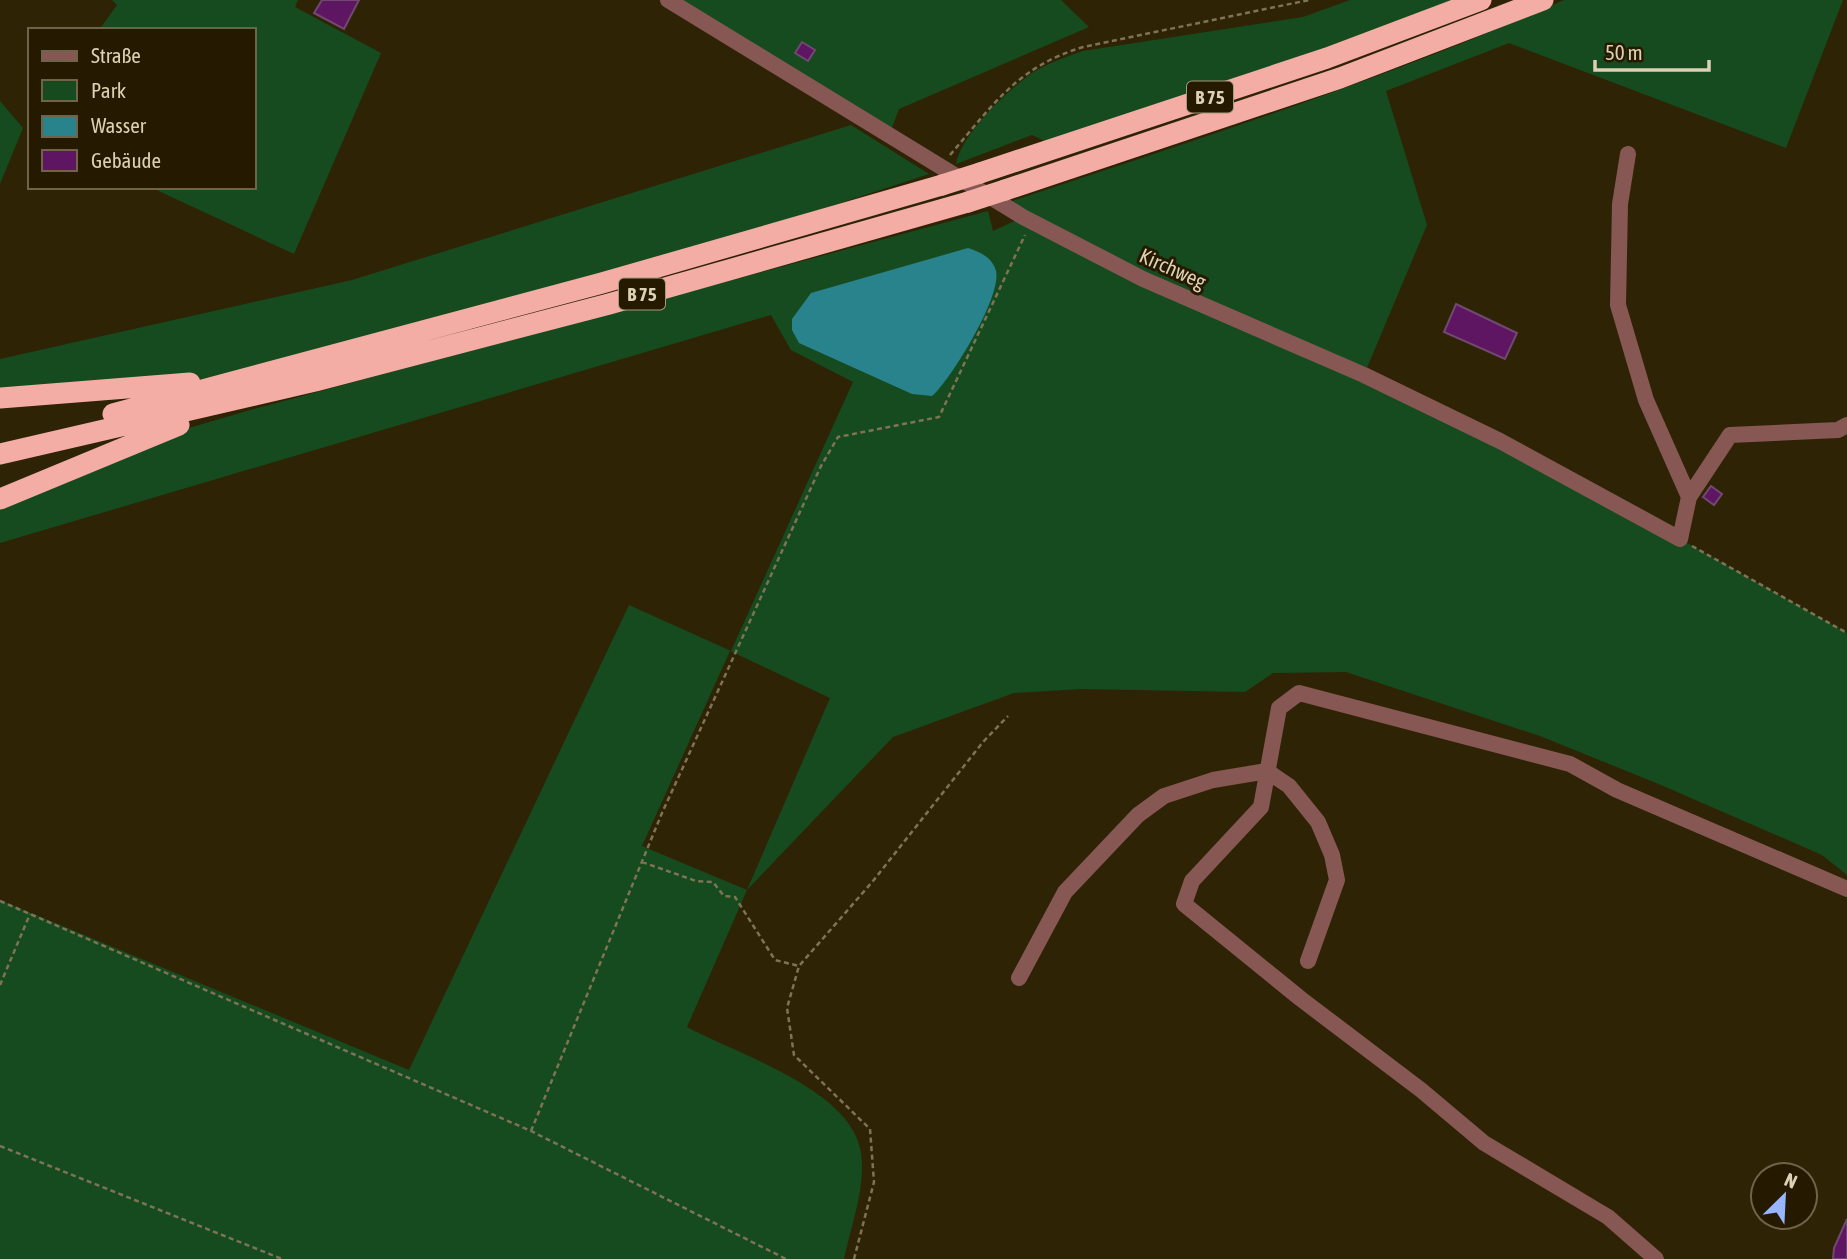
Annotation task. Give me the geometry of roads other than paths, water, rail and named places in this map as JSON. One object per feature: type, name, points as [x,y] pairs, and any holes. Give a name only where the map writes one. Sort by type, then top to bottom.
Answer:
[{"type":"highway","name":"B 75","points":[[0,445],[602,283],[942,175],[980,173],[1327,58],[1481,0]]},
{"type":"highway","name":"B 75","points":[[0,454],[314,381],[609,304],[968,202],[1340,78],[1544,0]]},
{"type":"highway","points":[[0,397],[241,379]]},
{"type":"highway","points":[[0,499],[142,438],[314,381]]},
{"type":"street","name":"Kirchweg","points":[[668,0],[942,175],[1143,279],[1364,375],[1500,441],[1680,539],[1689,497]]},
{"type":"street","points":[[1628,154],[1620,204],[1618,305],[1646,400],[1689,497]]},
{"type":"street","points":[[1689,497],[1730,435],[1838,430],[1847,425]]},
{"type":"street","points":[[1656,1259],[1608,1217],[1484,1143],[1421,1090],[1301,999],[1184,904],[1192,881],[1261,807],[1279,708],[1299,692],[1570,764],[1617,790],[1847,889]]},
{"type":"street","points":[[1019,978],[1065,892],[1138,815],[1164,796],[1213,780],[1267,771],[1289,786],[1318,822],[1332,855],[1337,880],[1308,961]]},
{"type":"water","points":[[968,248],[981,253],[992,262],[996,271],[996,283],[983,317],[962,356],[932,396],[912,394],[799,343],[792,330],[792,319],[811,293]]}]
